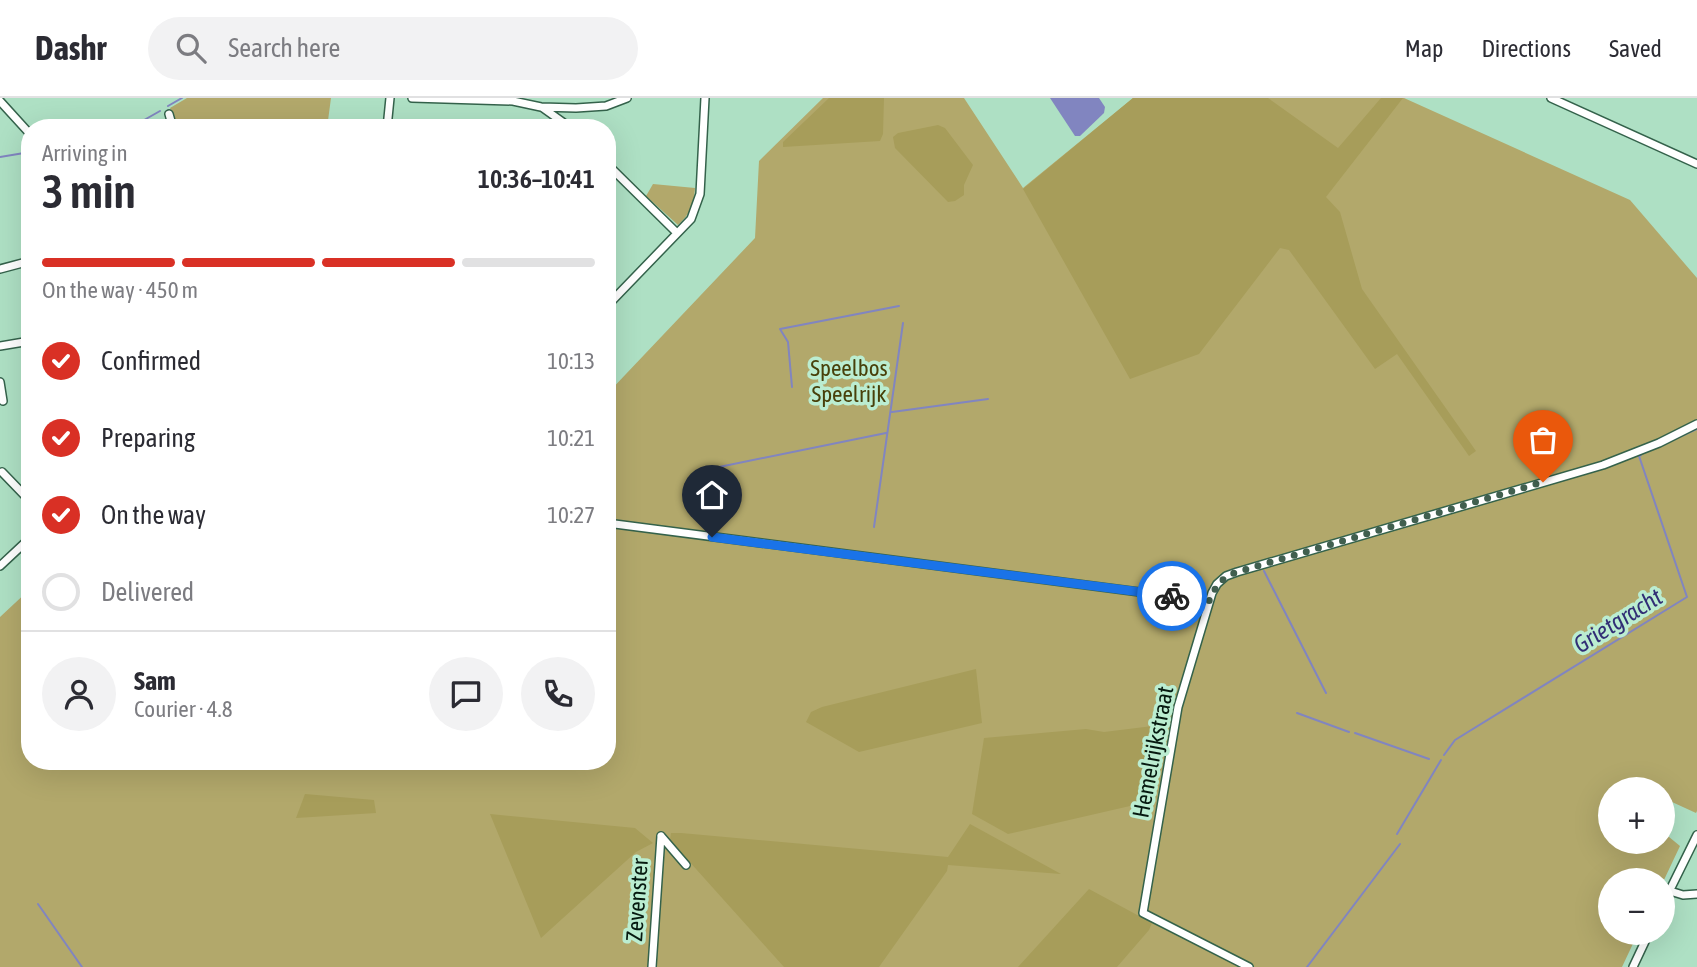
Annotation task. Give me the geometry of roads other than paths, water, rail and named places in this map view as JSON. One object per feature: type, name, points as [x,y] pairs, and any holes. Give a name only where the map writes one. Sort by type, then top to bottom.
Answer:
[{"type":"street","points":[[388,119],[390,98]]},
{"type":"street","points":[[412,98],[513,101],[541,107],[589,108],[606,106],[627,98]]},
{"type":"street","points":[[616,297],[691,219],[699,194],[705,98]]},
{"type":"street","points":[[1550,98],[1697,164]]},
{"type":"street","points":[[0,101],[21,124]]},
{"type":"street","points":[[541,107],[558,119]]},
{"type":"street","points":[[169,114],[170,119]]},
{"type":"street","points":[[616,173],[677,233]]},
{"type":"street","points":[[0,269],[21,263]]},
{"type":"street","points":[[0,346],[21,342]]},
{"type":"street","points":[[0,382],[4,401]]},
{"type":"street","name":"Hemelrijkstraat","points":[[1249,967],[1143,913],[1178,707],[1207,617],[1209,601],[1217,584],[1226,576],[1237,572],[1602,465],[1697,424]]},
{"type":"street","points":[[2,472],[21,492]]},
{"type":"street","points":[[616,524],[1209,601]]},
{"type":"street","points":[[0,566],[21,546]]},
{"type":"street","points":[[1675,881],[1697,835]]},
{"type":"street","name":"Zevenster","points":[[652,967],[661,836],[686,865]]},
{"type":"street","points":[[1675,893],[1697,894]]},
{"type":"street","points":[[1633,967],[1643,945]]},
{"type":"water","points":[[1050,98],[1099,98],[1105,107],[1104,113],[1080,136],[1075,136]]},
{"type":"waterway","points":[[168,106],[182,98]]},
{"type":"waterway","points":[[146,119],[160,111]]},
{"type":"waterway","points":[[0,157],[21,154]]},
{"type":"waterway","points":[[792,387],[788,342],[780,329],[899,306]]},
{"type":"waterway","points":[[874,527],[903,323]]},
{"type":"waterway","points":[[892,412],[988,399]]},
{"type":"waterway","points":[[1646,452],[1697,429]]},
{"type":"waterway","points":[[719,467],[886,433]]},
{"type":"waterway","name":"Grietgracht","points":[[1444,755],[1455,740],[1687,597],[1639,456],[1641,455]]},
{"type":"waterway","points":[[1264,571],[1326,693]]},
{"type":"waterway","points":[[1297,713],[1349,732]]},
{"type":"waterway","points":[[1355,733],[1429,759]]},
{"type":"waterway","name":"Grietgracht","points":[[1397,834],[1441,760]]},
{"type":"waterway","name":"Grietgracht","points":[[1307,967],[1400,844]]},
{"type":"waterway","points":[[38,904],[82,967]]},
{"type":"park label","name":"Speelbos Speelrijk","points":[[849,381]]}]
